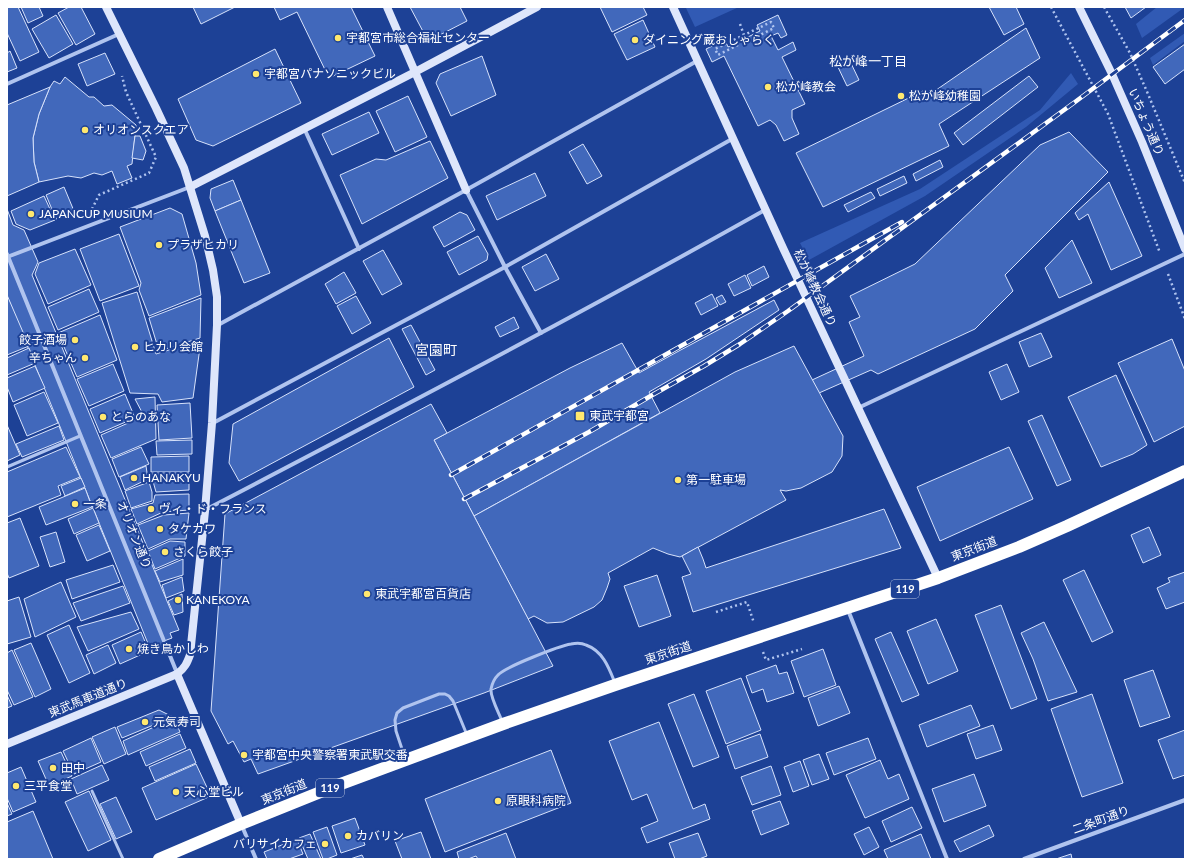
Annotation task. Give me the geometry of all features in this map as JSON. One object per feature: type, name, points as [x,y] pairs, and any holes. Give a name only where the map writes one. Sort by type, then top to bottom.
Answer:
[{"type":"highway","name":"東京街道","points":[[158,859],[338,785],[503,724],[938,578],[1019,547],[1185,471]]},
{"type":"street","points":[[106,7],[184,168],[213,270],[216,297],[217,325],[212,423],[205,511],[190,655],[188,663],[178,674]]},
{"type":"street","points":[[387,7],[466,190],[505,267],[541,333]]},
{"type":"street","points":[[7,256],[190,186],[415,72],[537,7]]},
{"type":"street","name":"松が峰教会通り","points":[[672,7],[765,210],[938,578]]},
{"type":"street","name":"いちょう通り","points":[[1079,7],[1112,74],[1142,142],[1185,249]]},
{"type":"street","points":[[7,84],[119,34]]},
{"type":"street","points":[[217,325],[466,190],[697,61]]},
{"type":"street","points":[[304,128],[358,249]]},
{"type":"street","points":[[212,423],[505,267],[732,138]]},
{"type":"street","points":[[205,511],[541,333],[765,210]]},
{"type":"street","points":[[858,408],[1185,254]]},
{"type":"street","name":"オリオン通り","points":[[7,256],[241,824]]},
{"type":"street","points":[[848,608],[947,859]]},
{"type":"street","name":"東武馬車道通り","points":[[7,744],[178,674]]},
{"type":"street","name":"二条町通り","points":[[1024,859],[1185,800]]},
{"type":"street","points":[[241,824],[256,859]]},
{"type":"lane","points":[[7,467],[80,436]]},
{"type":"lane","points":[[503,724],[491,690],[497,675],[521,662],[561,647],[579,643],[594,649],[606,662],[616,685]]},
{"type":"lane","points":[[406,760],[396,731],[395,720],[397,713],[403,708],[439,694],[446,694],[450,696],[468,737]]},
{"type":"lane","points":[[92,791],[123,859]]},
{"type":"path","points":[[1051,7],[1108,114],[1185,319]]},
{"type":"path","points":[[1104,7],[1130,53],[1185,183]]},
{"type":"path","points":[[738,45],[718,55],[715,49],[771,22],[774,28],[754,38]]},
{"type":"path","points":[[740,24],[744,34]]},
{"type":"path","points":[[92,209],[99,196],[149,173],[156,157],[126,92],[121,72]]},
{"type":"path","points":[[716,612],[747,602]]},
{"type":"path","points":[[766,660],[802,649]]},
{"type":"shaded area","points":[[739,7],[695,27],[686,8]]},
{"type":"shaded area","points":[[1157,7],[1185,7],[1142,38],[1136,24]]},
{"type":"shaded area","points":[[1185,33],[1185,41],[1153,65],[1150,58]]},
{"type":"shaded area","points":[[1071,73],[1078,84],[1026,127],[925,196],[809,260],[800,243],[920,189],[1040,110]]},
{"type":"building","points":[[7,7],[18,7],[39,52],[20,61],[7,33]]},
{"type":"building","points":[[21,7],[39,7],[43,16],[28,23]]},
{"type":"building","points":[[69,7],[81,7],[95,34],[76,45],[58,13]]},
{"type":"building","points":[[193,7],[235,7],[201,24]]},
{"type":"building","name":"宇都宮市総合福祉センター","points":[[274,7],[351,7],[375,56],[329,78],[297,12],[280,20]]},
{"type":"building","points":[[410,7],[460,7],[467,21],[432,39],[426,37]]},
{"type":"building","points":[[600,7],[643,7],[647,15],[612,32]]},
{"type":"building","points":[[989,7],[1016,7],[1024,24],[1004,35]]},
{"type":"building","points":[[1125,7],[1146,7],[1131,18]]},
{"type":"building","points":[[56,15],[73,44],[49,58],[32,29]]},
{"type":"building","name":"松が峰教会","points":[[778,15],[787,35],[781,38],[778,33],[771,36],[778,50],[793,42],[796,50],[782,57],[805,104],[792,110],[792,118],[799,134],[784,141],[776,125],[770,120],[758,126],[724,56],[712,62],[706,49],[725,40],[728,47],[760,31],[757,25]]},
{"type":"building","name":"ダイニング蔵おしゃらく","points":[[643,20],[655,47],[627,60],[614,34]]},
{"type":"building","name":"松が峰幼稚園","points":[[1026,28],[1040,58],[939,124],[949,146],[823,207],[796,153],[923,91],[926,97]]},
{"type":"building","points":[[1185,44],[1185,69],[1165,84],[1153,67]]},
{"type":"building","name":"宇都宮パナソニックビル","points":[[275,49],[301,103],[213,146],[196,140],[178,99]]},
{"type":"building","points":[[10,51],[17,68],[7,72],[7,53]]},
{"type":"building","points":[[105,53],[115,74],[87,86],[78,64]]},
{"type":"building","points":[[482,56],[496,95],[451,116],[436,83],[440,74]]},
{"type":"building","points":[[848,57],[859,80],[847,86],[836,63]]},
{"type":"building","points":[[1029,76],[1038,87],[963,145],[954,133]]},
{"type":"building","name":"オリオンスクエア","points":[[65,77],[89,97],[94,97],[104,106],[112,105],[136,125],[132,164],[127,166],[132,178],[117,184],[112,171],[102,175],[94,173],[81,178],[68,176],[39,182],[34,162],[33,138],[39,114],[50,87],[54,81],[60,84]]},
{"type":"building","points":[[50,87],[39,114],[33,138],[34,162],[39,182],[7,196],[7,105]]},
{"type":"building","points":[[408,96],[427,137],[395,152],[376,111]]},
{"type":"building","points":[[369,112],[379,133],[332,155],[322,134]]},
{"type":"building","points":[[1069,132],[1108,172],[1005,275],[1013,291],[975,329],[878,374],[871,370],[819,393],[812,380],[864,356],[849,322],[860,317],[850,296],[915,264],[1040,145]]},
{"type":"building","points":[[135,136],[140,136],[146,151],[143,160],[132,158]]},
{"type":"building","points":[[430,141],[448,178],[362,224],[340,175],[376,159],[386,160]]},
{"type":"building","points":[[583,144],[602,176],[587,184],[569,152]]},
{"type":"building","points":[[940,160],[943,167],[916,181],[913,174]]},
{"type":"building","points":[[535,173],[546,196],[497,220],[486,196]]},
{"type":"building","points":[[904,176],[907,183],[880,196],[877,189]]},
{"type":"building","points":[[233,180],[241,200],[215,211],[210,198],[211,189]]},
{"type":"building","points":[[1109,182],[1142,256],[1111,270],[1088,214],[1079,220],[1075,213]]},
{"type":"building","points":[[64,187],[74,211],[56,219],[46,195]]},
{"type":"building","points":[[871,192],[875,198],[848,212],[844,205]]},
{"type":"building","points":[[44,196],[55,220],[30,230],[16,224],[11,211]]},
{"type":"building","points":[[241,200],[270,273],[244,283],[215,211]]},
{"type":"building","name":"プラザヒカリ","points":[[170,208],[182,214],[196,263],[201,295],[149,316],[139,290],[141,283],[120,227]]},
{"type":"building","points":[[7,209],[13,225],[24,230],[38,262],[32,275],[179,630],[170,633],[172,638],[164,641],[166,645],[151,651],[7,296]]},
{"type":"building","points":[[460,212],[467,215],[475,230],[444,247],[433,227]]},
{"type":"building","points":[[119,234],[139,286],[100,301],[80,249]]},
{"type":"building","points":[[478,236],[488,254],[487,260],[459,275],[447,252]]},
{"type":"building","points":[[1072,240],[1092,283],[1059,298],[1045,268]]},
{"type":"building","points":[[75,249],[91,285],[48,304],[35,274],[39,263]]},
{"type":"building","points":[[383,250],[402,284],[382,295],[363,261]]},
{"type":"building","points":[[546,254],[559,279],[535,291],[522,267]]},
{"type":"building","points":[[764,266],[769,277],[752,286],[747,275]]},
{"type":"building","points":[[344,272],[356,293],[336,304],[325,284]]},
{"type":"building","points":[[745,275],[751,288],[734,296],[728,284]]},
{"type":"building","points":[[89,289],[99,312],[58,330],[48,307]]},
{"type":"building","name":"ヒカリ会館","points":[[137,292],[156,354],[201,340],[193,398],[162,402],[158,394],[130,393],[102,303]]},
{"type":"building","points":[[712,294],[718,306],[701,315],[695,303]]},
{"type":"building","points":[[7,295],[29,346],[7,355]]},
{"type":"building","points":[[722,295],[726,302],[720,305],[716,298]]},
{"type":"building","points":[[356,296],[371,323],[352,334],[337,306]]},
{"type":"building","points":[[201,298],[200,338],[159,351],[149,318]]},
{"type":"building","points":[[774,300],[779,310],[706,359],[649,392],[660,413],[474,516],[434,440],[570,368],[622,343],[639,373]]},
{"type":"building","points":[[100,315],[117,360],[77,377],[58,333]]},
{"type":"building","points":[[514,317],[519,328],[500,337],[495,327]]},
{"type":"building","points":[[411,325],[435,370],[426,375],[402,329]]},
{"type":"building","points":[[1041,333],[1052,357],[1029,367],[1019,342]]},
{"type":"building","points":[[389,338],[414,387],[239,481],[229,463],[233,424]]},
{"type":"building","points":[[1172,339],[1185,371],[1185,426],[1154,442],[1118,363]]},
{"type":"building","name":"第一駐車場","points":[[794,346],[843,436],[842,456],[832,472],[801,488],[786,491],[780,490],[786,500],[680,557],[653,548],[608,573],[610,579],[602,600],[594,607],[563,622],[547,623],[534,616],[528,619],[474,516],[735,372]]},
{"type":"building","points":[[29,348],[35,363],[7,375],[7,358]]},
{"type":"building","points":[[113,364],[124,391],[89,406],[77,379]]},
{"type":"building","points":[[1007,364],[1019,392],[1001,400],[989,372]]},
{"type":"building","points":[[35,366],[45,388],[13,402],[7,387],[7,378]]},
{"type":"building","points":[[1116,375],[1147,445],[1133,454],[1101,467],[1068,397]]},
{"type":"building","points":[[44,392],[58,423],[27,436],[14,405]]},
{"type":"building","points":[[125,394],[135,418],[100,433],[90,409]]},
{"type":"building","points":[[155,397],[156,439],[111,458],[101,435],[144,416],[135,399]]},
{"type":"building","points":[[190,403],[192,438],[159,440],[157,405]]},
{"type":"building","name":"東武宇都宮百貨店","points":[[431,404],[447,433],[434,440],[553,666],[484,693],[258,774],[251,759],[244,762],[233,741],[228,744],[211,711],[225,514]]},
{"type":"building","points":[[1042,415],[1071,480],[1057,486],[1028,421]]},
{"type":"building","points":[[7,425],[20,455],[7,461]]},
{"type":"building","points":[[59,426],[64,440],[22,457],[16,444]]},
{"type":"building","points":[[192,440],[192,454],[157,455],[156,441]]},
{"type":"building","points":[[66,447],[80,477],[58,486],[61,495],[7,517],[7,472]]},
{"type":"building","points":[[141,447],[149,464],[119,477],[112,459]]},
{"type":"building","points":[[1009,447],[1033,499],[940,541],[917,487]]},
{"type":"building","points":[[189,456],[189,472],[151,472],[151,457]]},
{"type":"building","points":[[146,466],[148,479],[125,490],[120,477]]},
{"type":"building","points":[[151,474],[189,474],[189,490],[156,492]]},
{"type":"building","points":[[81,478],[85,487],[65,496],[61,486]]},
{"type":"building","points":[[149,482],[152,492],[152,501],[131,508],[125,491]]},
{"type":"building","points":[[85,488],[92,507],[46,525],[39,507]]},
{"type":"building","points":[[189,494],[189,510],[163,512],[137,524],[131,509],[153,503],[155,495]]},
{"type":"building","points":[[93,508],[99,523],[74,534],[68,519]]},
{"type":"building","points":[[884,509],[901,548],[693,612],[682,577],[691,574],[682,556],[698,547],[706,568]]},
{"type":"building","points":[[189,513],[186,539],[170,539],[148,549],[138,525],[164,515]]},
{"type":"building","points":[[20,518],[39,566],[9,578],[7,573],[7,523]]},
{"type":"building","points":[[99,525],[110,551],[87,561],[76,535]]},
{"type":"building","points":[[1149,527],[1161,555],[1143,563],[1131,535]]},
{"type":"building","points":[[56,532],[65,562],[50,567],[40,537]]},
{"type":"building","points":[[170,541],[185,542],[185,556],[155,569],[148,551]]},
{"type":"building","points":[[183,559],[183,575],[160,582],[155,571]]},
{"type":"building","points":[[113,565],[120,582],[72,599],[66,580]]},
{"type":"building","points":[[1084,570],[1113,632],[1092,642],[1063,580]]},
{"type":"building","points":[[1185,572],[1185,602],[1166,609],[1157,588],[1170,582],[1168,578]]},
{"type":"building","points":[[657,575],[671,616],[639,627],[624,586]]},
{"type":"building","points":[[182,577],[184,591],[166,598],[162,585]]},
{"type":"building","points":[[61,582],[76,617],[35,637],[24,599]]},
{"type":"building","points":[[123,586],[130,603],[81,621],[73,603]]},
{"type":"building","points":[[182,594],[183,612],[174,615],[168,601]]},
{"type":"building","points":[[19,597],[31,637],[7,644],[7,601]]},
{"type":"building","points":[[1001,605],[1037,699],[1011,709],[975,615]]},
{"type":"building","points":[[131,612],[139,629],[88,651],[77,627]]},
{"type":"building","points":[[936,619],[958,671],[928,684],[907,631]]},
{"type":"building","points":[[1044,622],[1077,692],[1048,701],[1033,659],[1021,633]]},
{"type":"building","points":[[69,625],[90,673],[69,683],[47,635]]},
{"type":"building","points":[[141,632],[149,651],[120,664],[112,645]]},
{"type":"building","points":[[891,632],[919,695],[902,702],[875,639]]},
{"type":"building","points":[[31,643],[51,689],[35,697],[14,650]]},
{"type":"building","points":[[108,645],[116,663],[94,674],[86,655]]},
{"type":"building","points":[[823,649],[836,685],[804,697],[791,661]]},
{"type":"building","points":[[12,650],[33,697],[14,705],[7,690],[7,653]]},
{"type":"building","points":[[776,665],[779,674],[787,672],[794,693],[767,702],[763,689],[752,693],[746,676]]},
{"type":"building","points":[[1153,670],[1170,717],[1140,727],[1124,680]]},
{"type":"building","points":[[741,678],[761,730],[726,744],[706,691]]},
{"type":"building","points":[[839,686],[850,713],[818,726],[808,698]]},
{"type":"building","points":[[694,694],[719,757],[693,767],[668,704]]},
{"type":"building","points":[[1092,694],[1123,783],[1082,797],[1051,709]]},
{"type":"building","points":[[7,695],[12,706],[7,708]]},
{"type":"building","points":[[971,705],[980,726],[927,747],[919,725]]},
{"type":"building","name":"元気寿司","points":[[159,710],[173,717],[122,738],[117,727]]},
{"type":"building","points":[[174,718],[180,732],[128,755],[123,741]]},
{"type":"building","points":[[659,722],[693,809],[705,804],[710,819],[647,843],[641,828],[658,821],[647,794],[632,800],[609,741]]},
{"type":"building","points":[[993,725],[1002,750],[976,759],[967,734]]},
{"type":"building","points":[[115,727],[126,754],[104,764],[92,737]]},
{"type":"building","points":[[1185,730],[1185,775],[1173,779],[1158,740]]},
{"type":"building","points":[[180,734],[186,748],[146,766],[140,752]]},
{"type":"building","points":[[760,734],[768,757],[735,769],[727,746]]},
{"type":"building","points":[[91,738],[101,762],[74,774],[63,751]]},
{"type":"building","points":[[868,738],[876,759],[834,775],[826,753]]},
{"type":"building","points":[[190,749],[196,763],[155,781],[149,767]]},
{"type":"building","name":"原眼科病院","points":[[551,750],[571,803],[445,852],[425,799]]},
{"type":"building","points":[[61,752],[72,776],[49,786],[38,761]]},
{"type":"building","points":[[819,754],[829,779],[812,785],[803,760]]},
{"type":"building","points":[[880,760],[888,779],[899,774],[909,799],[865,818],[846,775]]},
{"type":"building","points":[[800,761],[809,786],[793,792],[784,767]]},
{"type":"building","name":"天心堂ビル","points":[[196,764],[211,796],[156,820],[142,788]]},
{"type":"building","points":[[102,765],[109,780],[77,794],[71,779]]},
{"type":"building","points":[[771,766],[781,795],[752,805],[741,777]]},
{"type":"building","points":[[21,767],[36,802],[13,812],[7,798],[7,773]]},
{"type":"building","points":[[974,774],[986,806],[944,822],[932,789]]},
{"type":"building","points":[[89,791],[111,840],[88,851],[65,802]]},
{"type":"building","points":[[116,797],[132,832],[116,839],[100,804]]},
{"type":"building","points":[[780,801],[789,824],[761,835],[752,811]]},
{"type":"building","points":[[7,803],[12,814],[7,816]]},
{"type":"building","points":[[912,807],[922,828],[891,842],[882,821]]},
{"type":"building","points":[[33,811],[53,859],[7,859],[7,822]]},
{"type":"building","name":"カバリン","points":[[355,818],[365,845],[341,853],[332,826]]},
{"type":"building","points":[[989,825],[994,836],[960,852],[954,841]]},
{"type":"building","name":"バリサイカフェ","points":[[327,827],[337,855],[323,859],[313,832]]},
{"type":"building","points":[[869,827],[879,847],[864,855],[854,834]]},
{"type":"building","points":[[421,832],[431,859],[402,859],[395,841]]},
{"type":"building","points":[[506,833],[516,859],[478,859],[476,856],[468,859],[459,859],[457,852]]},
{"type":"building","points":[[698,833],[707,856],[699,859],[675,859],[669,843]]},
{"type":"building","points":[[310,834],[321,859],[308,859],[299,838]]},
{"type":"building","points":[[921,834],[931,859],[888,859],[884,850]]},
{"type":"building","points":[[297,839],[303,854],[289,859],[267,859],[264,852]]},
{"type":"building","points":[[1071,854],[1072,859],[1056,859]]},
{"type":"building","points":[[362,855],[364,859],[350,859]]},
{"type":"railway","points":[[464,499],[589,432],[740,344],[788,311],[1185,20]]},
{"type":"railway","points":[[451,475],[902,222]]},
{"type":"place","name":"宇都宮市総合福祉センター","points":[[338,38]]},
{"type":"place","name":"ダイニング蔵おしゃらく","points":[[635,40]]},
{"type":"place","name":"宇都宮パナソニックビル","points":[[256,74]]},
{"type":"place","name":"松が峰教会","points":[[768,87]]},
{"type":"place","name":"松が峰幼稚園","points":[[901,96]]},
{"type":"place","name":"オリオンスクエア","points":[[85,130]]},
{"type":"place","name":"JAPANCUP MUSIUM","points":[[31,214]]},
{"type":"place","name":"プラザヒカリ","points":[[159,245]]},
{"type":"place","name":"餃子酒場","points":[[75,340]]},
{"type":"place","name":"ヒカリ会館","points":[[135,347]]},
{"type":"place","name":"辛ちゃん","points":[[85,358]]},
{"type":"place","name":"東武宇都宮","points":[[580,416]]},
{"type":"place","name":"とらのあな","points":[[103,417]]},
{"type":"place","name":"HANAKYU","points":[[134,478]]},
{"type":"place","name":"第一駐車場","points":[[678,480]]},
{"type":"place","name":"一条","points":[[75,504]]},
{"type":"place","name":"ヴィ・ド・フランス","points":[[151,509]]},
{"type":"place","name":"タケカワ","points":[[160,529]]},
{"type":"place","name":"さくら餃子","points":[[165,552]]},
{"type":"place","name":"東武宇都宮百貨店","points":[[367,594]]},
{"type":"place","name":"KANEKOYA","points":[[178,600]]},
{"type":"place","name":"焼き鳥かしわ","points":[[129,649]]},
{"type":"place","name":"元気寿司","points":[[145,722]]},
{"type":"place","name":"宇都宮中央警察署東武駅交番","points":[[244,755]]},
{"type":"place","name":"田中","points":[[53,768]]},
{"type":"place","name":"三平食堂","points":[[16,786]]},
{"type":"place","name":"天心堂ビル","points":[[176,792]]},
{"type":"place","name":"原眼科病院","points":[[498,801]]},
{"type":"place","name":"カバリン","points":[[348,836]]},
{"type":"place","name":"バリサイカフェ","points":[[325,844]]},
{"type":"district","name":"松が峰一丁目","points":[[868,61]]},
{"type":"district","name":"宮園町","points":[[436,350]]}]
